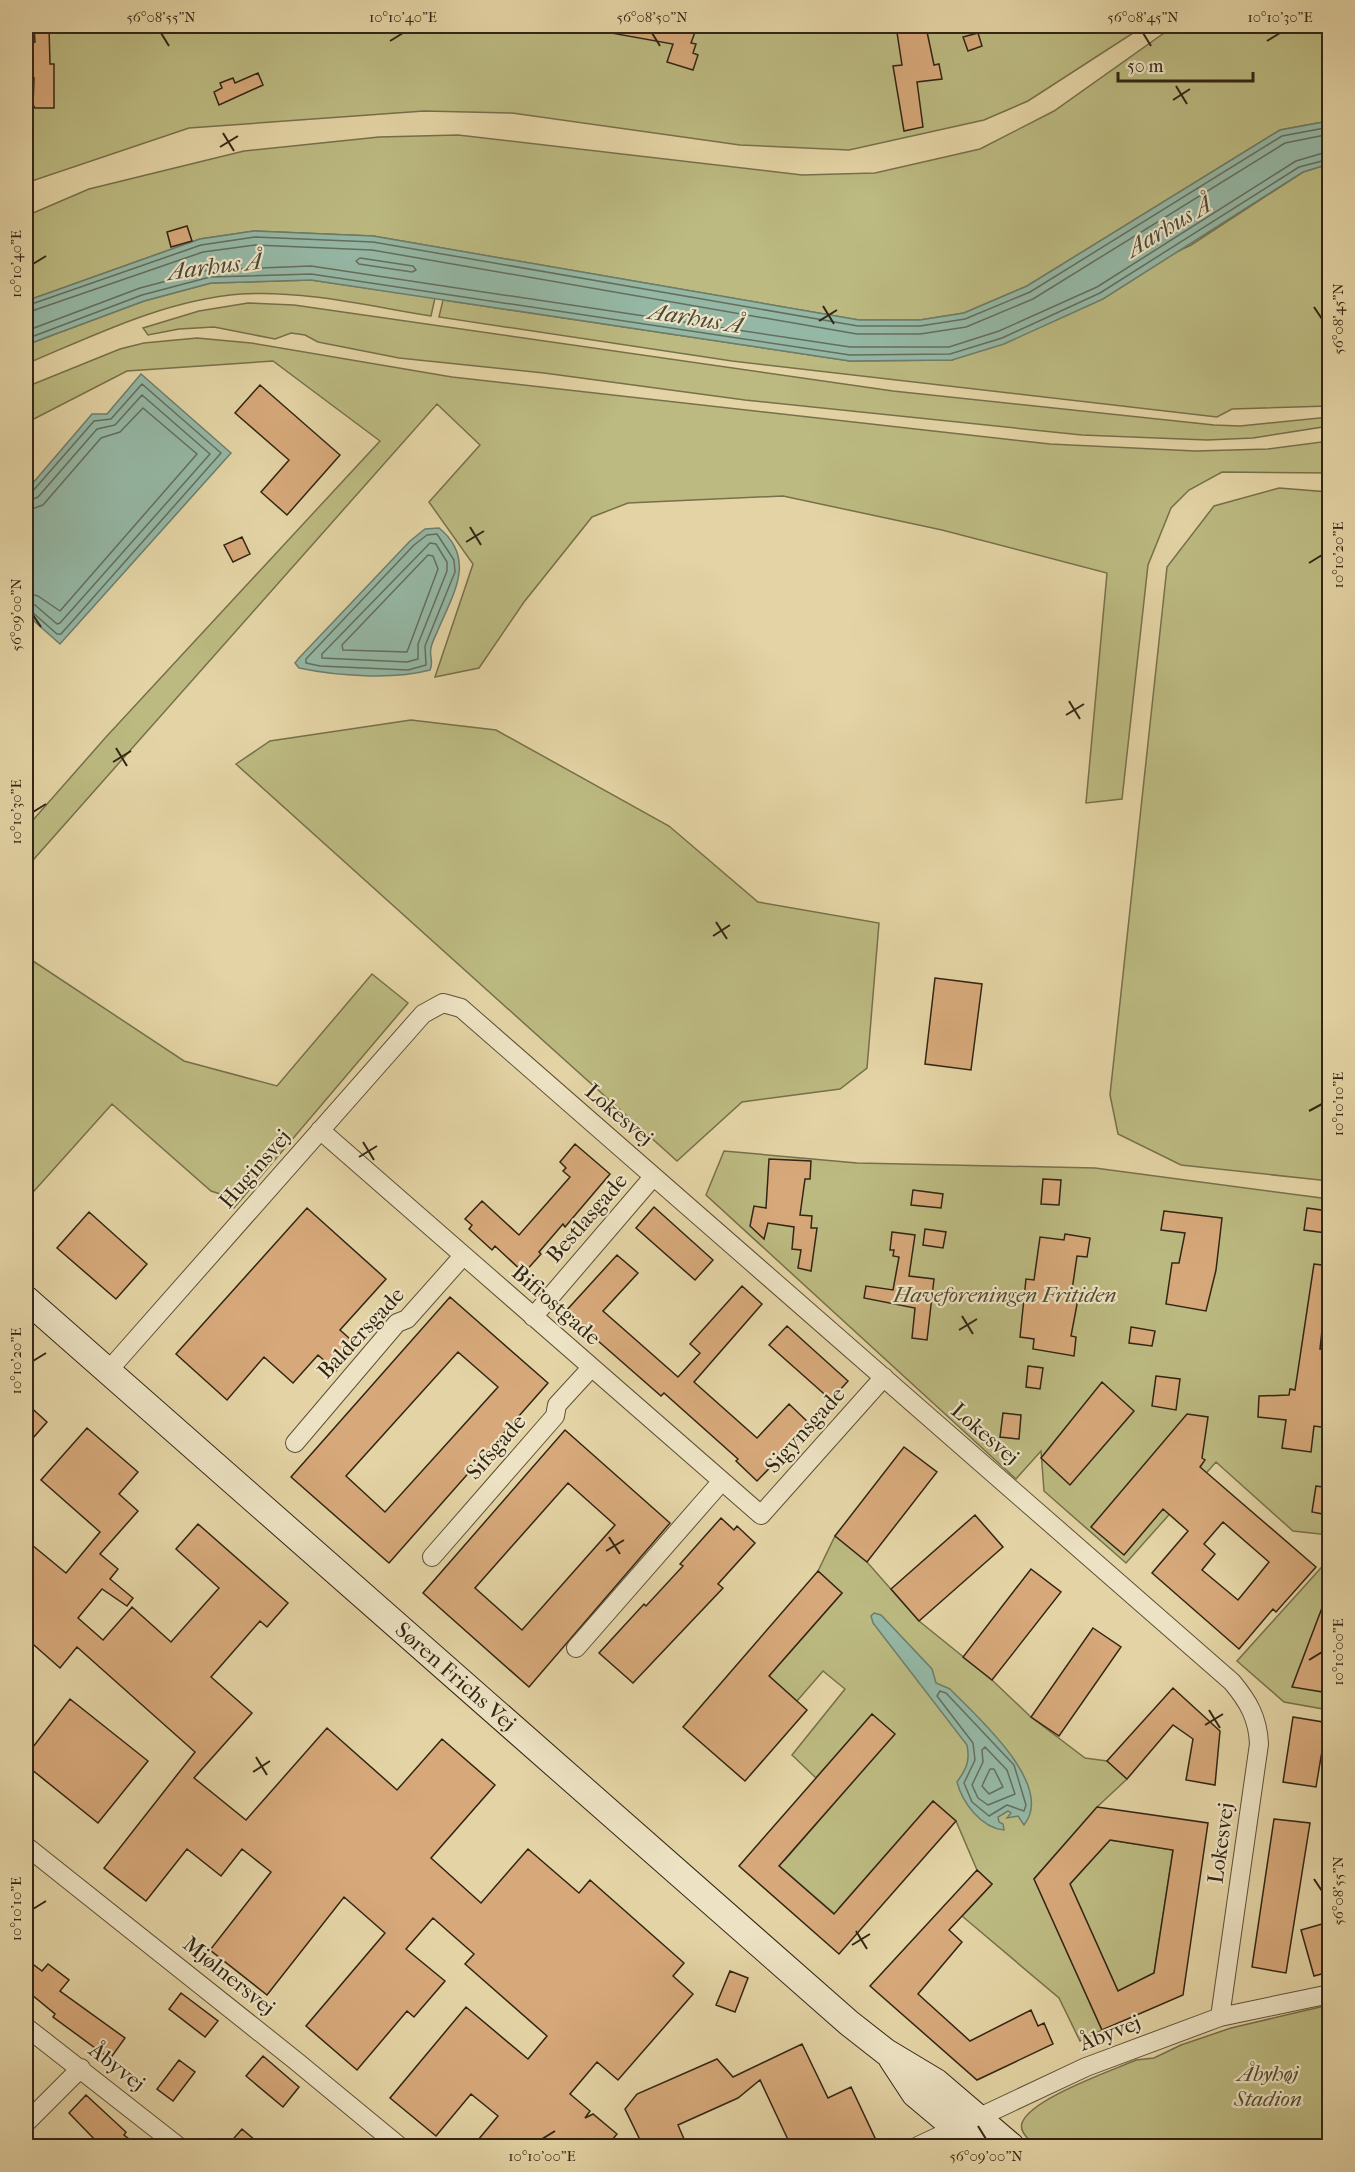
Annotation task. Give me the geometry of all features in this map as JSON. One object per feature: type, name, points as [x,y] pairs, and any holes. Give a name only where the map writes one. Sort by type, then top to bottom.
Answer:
[{"type":"street","name":"Huginsvej","points":[[108,1371],[423,1014],[443,1003]]},
{"type":"street","name":"Lokesvej","points":[[443,1003],[469,1013],[1232,1682],[1249,1704],[1257,1724],[1259,1744],[1220,2017]]},
{"type":"street","name":"Bifrostgade","points":[[320,1130],[761,1515]]},
{"type":"street","name":"Bestlasgade","points":[[533,1317],[654,1177]]},
{"type":"street","name":"Baldersgade","points":[[296,1443],[397,1323],[407,1319],[463,1256]]},
{"type":"street","name":"Søren Frichs Vej","points":[[26,1299],[849,2023],[886,2052],[936,2082],[967,2123],[977,2146]]},
{"type":"street","name":"Sifsgade","points":[[432,1557],[555,1416],[557,1406],[591,1368]]},
{"type":"street","name":"Sigynsgade","points":[[761,1515],[884,1377]]},
{"type":"street","points":[[576,1648],[722,1481]]},
{"type":"street","name":"Mjølnersvej","points":[[26,1846],[399,2146]]},
{"type":"street","name":"Åbyvej","points":[[918,2146],[1086,2067],[1220,2017],[1329,1994]]},
{"type":"street","name":"Åbyvej","points":[[26,2027],[178,2146]]},
{"type":"street","points":[[26,2123],[81,2068]]},
{"type":"street","name":"Søren Frichs Vej","points":[[967,2123],[1011,2146]]},
{"type":"green space","points":[[26,26],[1144,26],[1028,101],[984,120],[849,150],[740,145],[512,113],[424,111],[189,128],[26,183]]},
{"type":"green space","points":[[1174,26],[1329,26],[1329,121],[1280,130],[1027,286],[964,313],[920,320],[859,320],[373,236],[254,231],[200,239],[26,301],[26,216],[89,189],[244,151],[379,137],[458,135],[802,175],[875,173],[980,149],[1054,111]]},
{"type":"green space","points":[[1329,164],[1329,406],[1232,409],[1217,417],[732,361],[439,317],[443,300],[850,361],[952,360],[1191,245],[1303,172]]},
{"type":"green space","points":[[311,280],[435,298],[431,316],[289,294],[241,294],[213,298],[185,303],[131,320],[26,364],[26,345],[144,301],[211,283]]},
{"type":"green space","points":[[248,303],[294,305],[893,391],[1214,425],[1240,426],[1329,417],[1329,426],[1253,438],[1207,440],[1082,435],[745,400],[544,373],[399,358],[318,342],[305,335],[291,333],[275,339],[214,327],[179,329],[148,335],[143,328],[199,311]]},
{"type":"green space","points":[[197,338],[251,343],[452,377],[1050,444],[1195,451],[1268,449],[1329,441],[1329,473],[1222,472],[1189,490],[1171,508],[1148,565],[1122,799],[1086,803],[1107,573],[942,530],[783,496],[628,503],[592,517],[524,602],[479,668],[435,677],[473,564],[429,502],[480,445],[437,404],[26,868],[26,828],[106,737],[380,441],[273,361],[127,371],[26,423],[26,387],[120,349],[144,343]]},
{"type":"green space","points":[[1279,488],[1329,492],[1329,1181],[1181,1165],[1118,1134],[1110,1095],[1167,567],[1214,506]]},
{"type":"green space","points":[[411,720],[496,730],[669,826],[758,902],[879,923],[867,1068],[840,1089],[742,1102],[677,1161],[236,764],[270,741]]},
{"type":"green space","points":[[33,961],[184,1061],[277,1086],[372,974],[408,1003],[234,1208],[220,1194],[211,1191],[112,1104],[26,1200],[26,965]]},
{"type":"green space","name":"Haveforeningen Fritiden","points":[[724,1151],[857,1163],[1095,1168],[1329,1199],[1329,1535],[1293,1531],[1216,1462],[1126,1563],[1044,1491],[1041,1451],[1016,1479],[706,1195]]},
{"type":"green space","points":[[835,1536],[867,1562],[919,1621],[992,1680],[1031,1717],[1085,1758],[1107,1761],[1127,1779],[1097,1807],[1034,1879],[1102,2030],[1080,2041],[1059,1998],[962,1916],[992,1884],[977,1870],[956,1821],[933,1801],[839,1908],[836,1915],[777,1864],[785,1860],[894,1734],[872,1714],[816,1778],[792,1755],[845,1689],[823,1671],[797,1701],[769,1676],[842,1593],[818,1571]]},
{"type":"green space","points":[[1329,1559],[1329,1710],[1284,1702],[1237,1661]]},
{"type":"green space","points":[[1110,1840],[1173,1850],[1154,1973],[1118,1991],[1070,1884]]},
{"type":"green space","name":"Åbyhøj Stadion","points":[[1329,2005],[1329,2146],[1036,2146],[1022,2130],[1022,2123],[1028,2114],[1055,2095],[1136,2060],[1154,2058],[1181,2045],[1231,2028]]},
{"type":"water","name":"Aarhus Å","points":[[1329,121],[1329,164],[1303,172],[1103,299],[1004,344],[952,360],[850,361],[311,280],[211,283],[144,301],[26,345],[26,301],[200,239],[254,231],[373,236],[859,320],[920,320],[964,313],[1027,286],[1280,130]]},
{"type":"water","points":[[141,374],[231,453],[60,644],[26,614],[26,491],[92,414],[107,414]]},
{"type":"water","points":[[439,528],[457,552],[459,564],[455,590],[432,646],[430,670],[399,675],[365,676],[299,668],[295,663],[299,658],[410,541],[425,529]]},
{"type":"water","points":[[874,1613],[881,1615],[932,1669],[936,1683],[950,1689],[1009,1752],[1022,1772],[1030,1791],[1031,1809],[1024,1825],[1018,1816],[1007,1818],[1011,1813],[1008,1811],[998,1817],[1004,1830],[996,1828],[980,1819],[963,1798],[957,1782],[967,1764],[967,1745],[873,1623],[871,1616]]},
{"type":"building","points":[[612,26],[673,26],[695,32],[691,43],[696,44],[693,53],[698,55],[693,70],[667,62],[673,44],[611,33]]},
{"type":"building","points":[[896,26],[916,26],[917,29],[926,27],[934,65],[939,64],[942,79],[917,82],[923,127],[904,131],[893,66],[902,65]]},
{"type":"building","points":[[49,27],[50,64],[54,64],[54,108],[35,108],[33,105],[34,78],[26,80],[26,43],[35,42],[34,28]]},
{"type":"building","points":[[978,33],[982,46],[968,51],[963,37]]},
{"type":"building","points":[[258,73],[263,85],[219,105],[214,92],[222,88],[220,83],[233,78],[235,83]]},
{"type":"building","points":[[187,226],[192,241],[171,247],[167,232]]},
{"type":"building","points":[[260,385],[340,455],[287,515],[261,492],[289,460],[235,413]]},
{"type":"building","points":[[242,537],[250,554],[233,562],[224,545]]},
{"type":"building","points":[[935,978],[982,984],[971,1070],[925,1064]]},
{"type":"building","points":[[575,1144],[610,1174],[565,1227],[563,1224],[524,1273],[495,1246],[492,1250],[469,1229],[472,1225],[465,1219],[482,1201],[519,1235],[570,1177],[563,1171],[566,1168],[560,1162]]},
{"type":"building","points":[[769,1159],[811,1161],[810,1179],[805,1179],[800,1215],[812,1216],[811,1228],[817,1228],[811,1271],[798,1268],[801,1250],[792,1249],[794,1227],[768,1223],[764,1239],[750,1226],[754,1206],[766,1208]]},
{"type":"building","points":[[1043,1179],[1061,1180],[1059,1205],[1041,1204]]},
{"type":"building","points":[[913,1190],[943,1194],[941,1208],[911,1205]]},
{"type":"building","points":[[654,1207],[713,1260],[695,1280],[636,1228]]},
{"type":"building","points":[[307,1208],[386,1279],[340,1330],[358,1346],[336,1371],[318,1355],[293,1383],[264,1357],[227,1400],[176,1354]]},
{"type":"building","points":[[1307,1208],[1328,1211],[1326,1233],[1304,1230]]},
{"type":"building","points":[[1164,1211],[1222,1218],[1216,1270],[1206,1311],[1166,1304],[1172,1263],[1179,1263],[1185,1233],[1161,1230]]},
{"type":"building","points":[[89,1212],[147,1264],[116,1299],[57,1248]]},
{"type":"building","points":[[925,1229],[946,1232],[943,1248],[923,1245]]},
{"type":"building","points":[[892,1232],[915,1235],[909,1276],[934,1279],[927,1340],[912,1338],[915,1308],[864,1298],[866,1286],[893,1290],[899,1257],[893,1256],[894,1250],[890,1250]]},
{"type":"building","points":[[1065,1234],[1090,1238],[1087,1257],[1077,1256],[1071,1297],[1078,1299],[1071,1336],[1076,1337],[1074,1356],[1033,1349],[1034,1339],[1020,1337],[1026,1279],[1034,1280],[1040,1237],[1064,1240]]},
{"type":"building","points":[[617,1255],[638,1273],[603,1311],[678,1377],[700,1353],[690,1344],[742,1286],[762,1304],[694,1382],[757,1438],[789,1404],[811,1425],[757,1481],[736,1461],[738,1459],[664,1393],[661,1396],[565,1312]]},
{"type":"building","points":[[1314,1264],[1329,1266],[1320,1349],[1329,1350],[1329,1428],[1314,1426],[1311,1452],[1282,1448],[1286,1420],[1258,1417],[1259,1396],[1289,1395],[1290,1389],[1295,1390]]},
{"type":"building","points":[[450,1297],[548,1383],[389,1563],[291,1477]],"holes":[[[458,1352],[498,1387],[385,1512],[346,1476]]]},
{"type":"building","points":[[787,1326],[848,1381],[831,1400],[769,1345]]},
{"type":"building","points":[[1131,1327],[1155,1331],[1152,1346],[1129,1343]]},
{"type":"building","points":[[1028,1366],[1043,1368],[1040,1389],[1026,1387]]},
{"type":"building","points":[[1156,1376],[1180,1379],[1176,1410],[1152,1406]]},
{"type":"building","points":[[1102,1382],[1134,1411],[1070,1485],[1041,1458]]},
{"type":"building","points":[[26,1403],[47,1422],[26,1446]]},
{"type":"building","points":[[1003,1413],[1021,1415],[1019,1439],[1000,1437]]},
{"type":"building","points":[[1187,1414],[1208,1417],[1202,1458],[1205,1460],[1200,1467],[1316,1567],[1276,1612],[1273,1609],[1239,1649],[1152,1573],[1188,1531],[1163,1509],[1124,1555],[1091,1527]],"holes":[[[1223,1522],[1269,1562],[1238,1600],[1202,1570],[1215,1554],[1204,1544]]]},
{"type":"building","points":[[87,1428],[138,1472],[119,1494],[138,1511],[100,1554],[118,1569],[110,1579],[133,1598],[127,1606],[102,1589],[78,1618],[103,1640],[132,1607],[171,1642],[219,1588],[176,1549],[198,1524],[288,1603],[267,1627],[260,1621],[211,1677],[252,1713],[194,1778],[246,1820],[327,1728],[397,1790],[442,1739],[495,1785],[431,1858],[481,1903],[528,1849],[579,1893],[590,1880],[684,1963],[673,1976],[693,1994],[618,2080],[597,2062],[570,2094],[590,2111],[585,2118],[593,2114],[617,2134],[607,2146],[473,2146],[498,2116],[471,2094],[436,2136],[390,2098],[466,2007],[528,2059],[547,2036],[465,1964],[474,1954],[433,1918],[406,1949],[445,1981],[414,2017],[407,2011],[357,2070],[306,2026],[385,1933],[344,1897],[267,1995],[210,1950],[271,1872],[242,1849],[221,1876],[187,1849],[146,1901],[104,1868],[195,1752],[77,1647],[60,1668],[26,1638],[26,1540],[66,1573],[100,1532],[41,1480]]},
{"type":"building","points":[[565,1430],[670,1523],[529,1687],[423,1593]],"holes":[[[568,1483],[615,1525],[522,1630],[475,1588]]]},
{"type":"building","points":[[904,1447],[937,1472],[867,1562],[835,1536]]},
{"type":"building","points":[[1316,1486],[1329,1488],[1328,1515],[1312,1512]]},
{"type":"building","points":[[975,1515],[1003,1547],[919,1621],[891,1589]]},
{"type":"building","points":[[721,1518],[734,1530],[737,1526],[755,1543],[718,1584],[723,1588],[633,1683],[599,1653],[683,1566],[680,1564]]},
{"type":"building","points":[[1031,1569],[1061,1592],[992,1680],[963,1657]]},
{"type":"building","points":[[818,1571],[842,1593],[769,1676],[807,1710],[745,1781],[683,1727]]},
{"type":"building","points":[[1328,1592],[1329,1693],[1292,1687]]},
{"type":"building","points":[[1093,1628],[1121,1647],[1059,1736],[1031,1717]]},
{"type":"building","points":[[1173,1688],[1220,1731],[1215,1785],[1186,1780],[1193,1739],[1173,1725],[1127,1779],[1107,1761]]},
{"type":"building","points":[[70,1699],[148,1761],[98,1823],[26,1765],[26,1756]]},
{"type":"building","points":[[872,1714],[895,1734],[779,1866],[834,1914],[933,1801],[956,1821],[839,1954],[739,1866]]},
{"type":"building","points":[[1293,1717],[1329,1723],[1329,1752],[1322,1751],[1316,1787],[1283,1782]]},
{"type":"building","points":[[1097,1807],[1208,1823],[1183,1995],[1102,2030],[1034,1879]],"holes":[[[1110,1840],[1173,1850],[1154,1973],[1118,1991],[1070,1884]]]},
{"type":"building","points":[[1274,1819],[1310,1823],[1286,1973],[1252,1967]]},
{"type":"building","points":[[977,1870],[992,1884],[949,1930],[962,1942],[918,1994],[970,2041],[1031,2010],[1038,2026],[1044,2023],[1053,2044],[977,2080],[870,1986]]},
{"type":"building","points":[[1329,1922],[1329,1972],[1314,1976],[1301,1930]]},
{"type":"building","points":[[26,1959],[42,1971],[48,1964],[69,1980],[60,1991],[125,2038],[110,2059],[53,2017],[55,2014],[26,1990]]},
{"type":"building","points":[[730,1971],[748,1978],[735,2012],[716,2005]]},
{"type":"building","points":[[181,1993],[218,2021],[205,2037],[169,2009]]},
{"type":"building","points":[[802,2044],[828,2098],[851,2087],[875,2138],[858,2146],[791,2146],[760,2080],[738,2098],[678,2125],[687,2146],[643,2146],[625,2109],[637,2094],[717,2059],[733,2077]]},
{"type":"building","points":[[263,2056],[299,2087],[283,2107],[246,2076]]},
{"type":"building","points":[[179,2060],[195,2072],[173,2101],[157,2089]]},
{"type":"building","points":[[86,2095],[126,2132],[124,2135],[138,2146],[104,2146],[97,2142],[69,2113]]},
{"type":"building","points":[[242,2129],[262,2146],[227,2146]]}]
